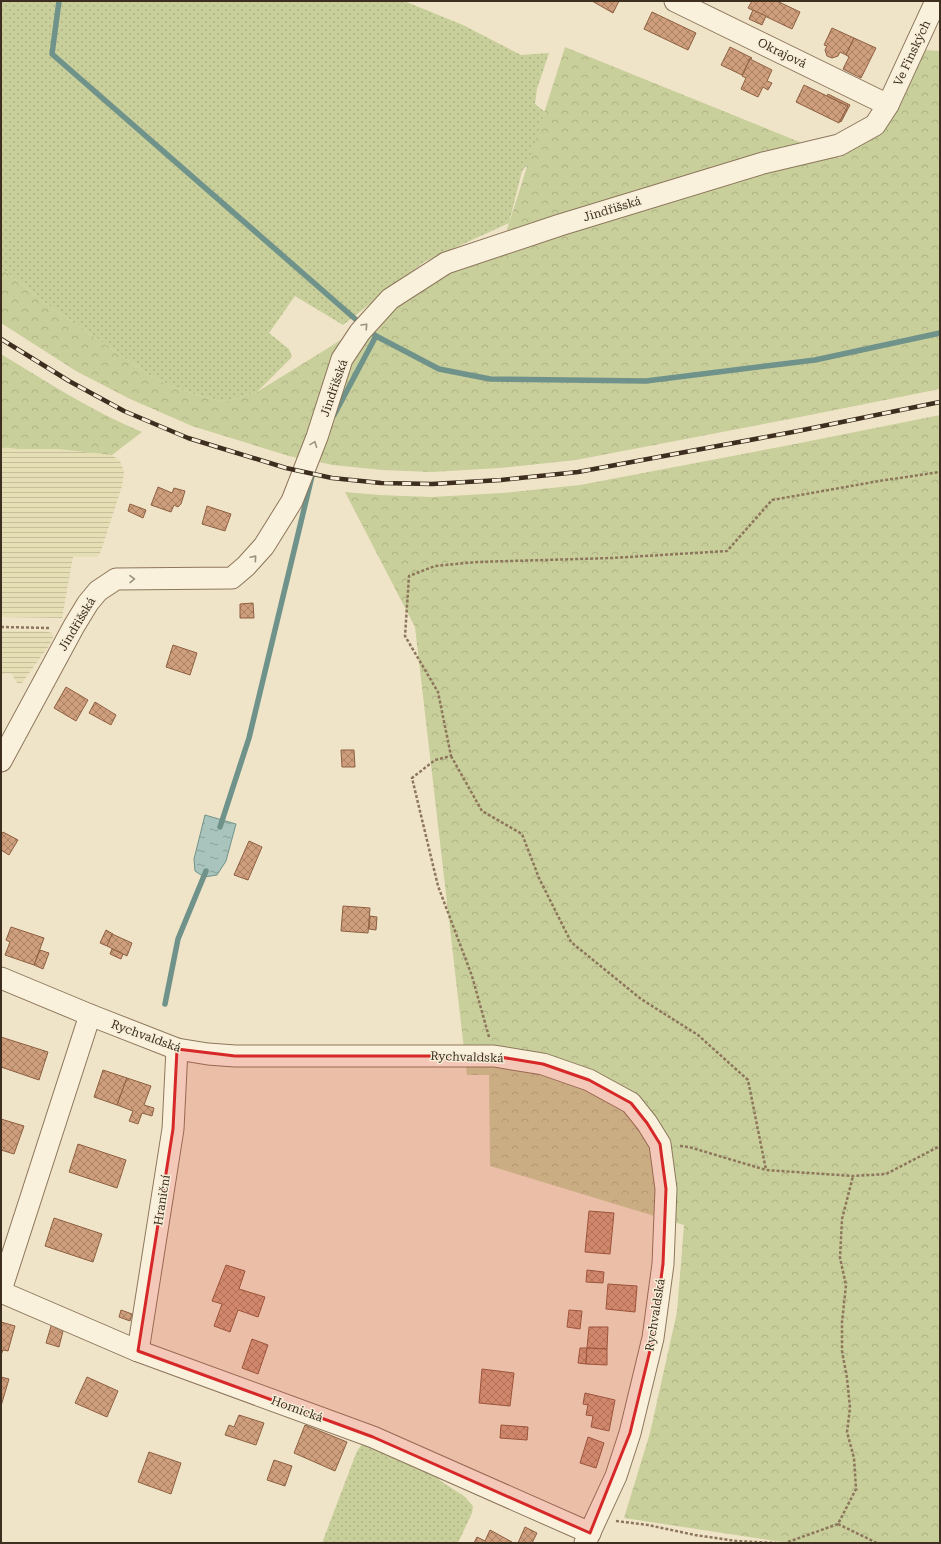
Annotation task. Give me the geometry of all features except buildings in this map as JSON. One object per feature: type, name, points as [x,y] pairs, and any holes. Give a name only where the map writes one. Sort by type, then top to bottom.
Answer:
[{"type":"street","name":"Okrajová","points":[[675,1],[888,105]]},
{"type":"street","name":"Ve Finských","points":[[888,105],[933,4]]},
{"type":"street","name":"Jindřišská","points":[[1,761],[74,626],[88,603],[98,591],[116,579],[232,578],[246,566],[264,546],[292,502],[317,437],[342,359],[360,332],[390,299],[446,263],[560,224],[762,163],[839,145],[874,125],[888,105]]},
{"type":"street","name":"Rychvaldská","points":[[1,978],[177,1049],[208,1054],[235,1056],[494,1056],[544,1064],[590,1080],[631,1103],[647,1123],[660,1144],[666,1189],[663,1264],[653,1338],[630,1433],[616,1476],[588,1538]]},
{"type":"street","points":[[1,1291],[90,1015]]},
{"type":"street","name":"Hraniční","points":[[138,1351],[173,1129],[177,1049]]},
{"type":"street","name":"Hornická","points":[[1,1291],[138,1351],[373,1437],[588,1538]]},
{"type":"path","points":[[766,1170],[748,1080],[698,1035],[641,999],[572,942],[539,878],[522,834],[482,811],[451,756],[438,692],[405,636],[409,576],[435,566],[477,562],[612,558],[728,551],[772,500],[940,472]]},
{"type":"path","points":[[1,627],[48,628],[74,626]]},
{"type":"path","points":[[451,756],[434,760],[412,778],[438,886],[472,976],[494,1056]]},
{"type":"path","points":[[660,1144],[689,1147],[766,1170],[853,1176],[886,1174],[940,1146]]},
{"type":"path","points":[[788,1542],[838,1524],[856,1489],[854,1458],[847,1432],[850,1408],[842,1351],[842,1322],[846,1285],[840,1258],[842,1219],[853,1176]]},
{"type":"path","points":[[635,1524],[736,1541],[776,1543]]},
{"type":"path","points":[[838,1524],[877,1543]]},
{"type":"highlighted area","points":[[177,1049],[235,1056],[494,1056],[543,1064],[589,1080],[631,1103],[647,1123],[660,1144],[666,1189],[663,1264],[653,1338],[630,1433],[590,1533],[373,1437],[138,1351],[173,1129]]},
{"type":"shaded area","points":[[1,447],[17,449],[58,449],[112,455],[120,461],[124,472],[122,486],[101,551],[97,557],[73,557],[62,618],[1,617]]},
{"type":"shaded area","points":[[1,631],[44,631],[52,633],[53,637],[48,647],[22,683],[17,683],[11,673],[1,674]]},
{"type":"green space","points":[[1,1],[404,1],[463,25],[521,55],[549,53],[537,89],[535,104],[553,118],[549,142],[522,171],[509,223],[424,262],[343,325],[295,296],[269,333],[289,349],[292,357],[257,392],[224,402],[171,386],[151,376],[48,305],[1,268]]},
{"type":"green space","points":[[565,47],[839,158],[882,130],[924,50],[940,51],[940,389],[576,460],[500,468],[432,472],[382,470],[333,465],[289,456],[192,426],[130,399],[76,371],[1,323],[1,268],[48,305],[151,376],[171,386],[224,402],[257,392],[504,239]]},
{"type":"green space","points":[[1,354],[105,415],[142,432],[112,455],[58,449],[17,449],[1,447]]},
{"type":"green space","points":[[940,415],[940,1543],[788,1543],[624,1518],[650,1433],[677,1312],[684,1225],[490,1166],[489,1075],[467,1075],[415,627],[345,492],[432,497],[502,493],[580,485]]},
{"type":"green space","points":[[363,1443],[427,1469],[442,1482],[464,1496],[473,1506],[472,1513],[458,1543],[322,1543],[357,1451]]},
{"type":"water","points":[[205,815],[236,824],[226,861],[217,875],[204,877],[195,871],[194,859]]},
{"type":"waterway","points":[[59,1],[52,54],[361,324]]},
{"type":"waterway","points":[[334,415],[376,336],[368,330]]},
{"type":"waterway","points":[[376,336],[439,369],[490,379],[646,381],[815,360],[940,333]]},
{"type":"waterway","points":[[220,827],[249,738],[312,476]]},
{"type":"waterway","points":[[165,1004],[178,939],[206,871]]},
{"type":"railway","points":[[1,339],[69,381],[124,411],[188,438],[286,468],[332,478],[381,483],[432,484],[501,480],[578,472],[793,432],[940,402]]}]
